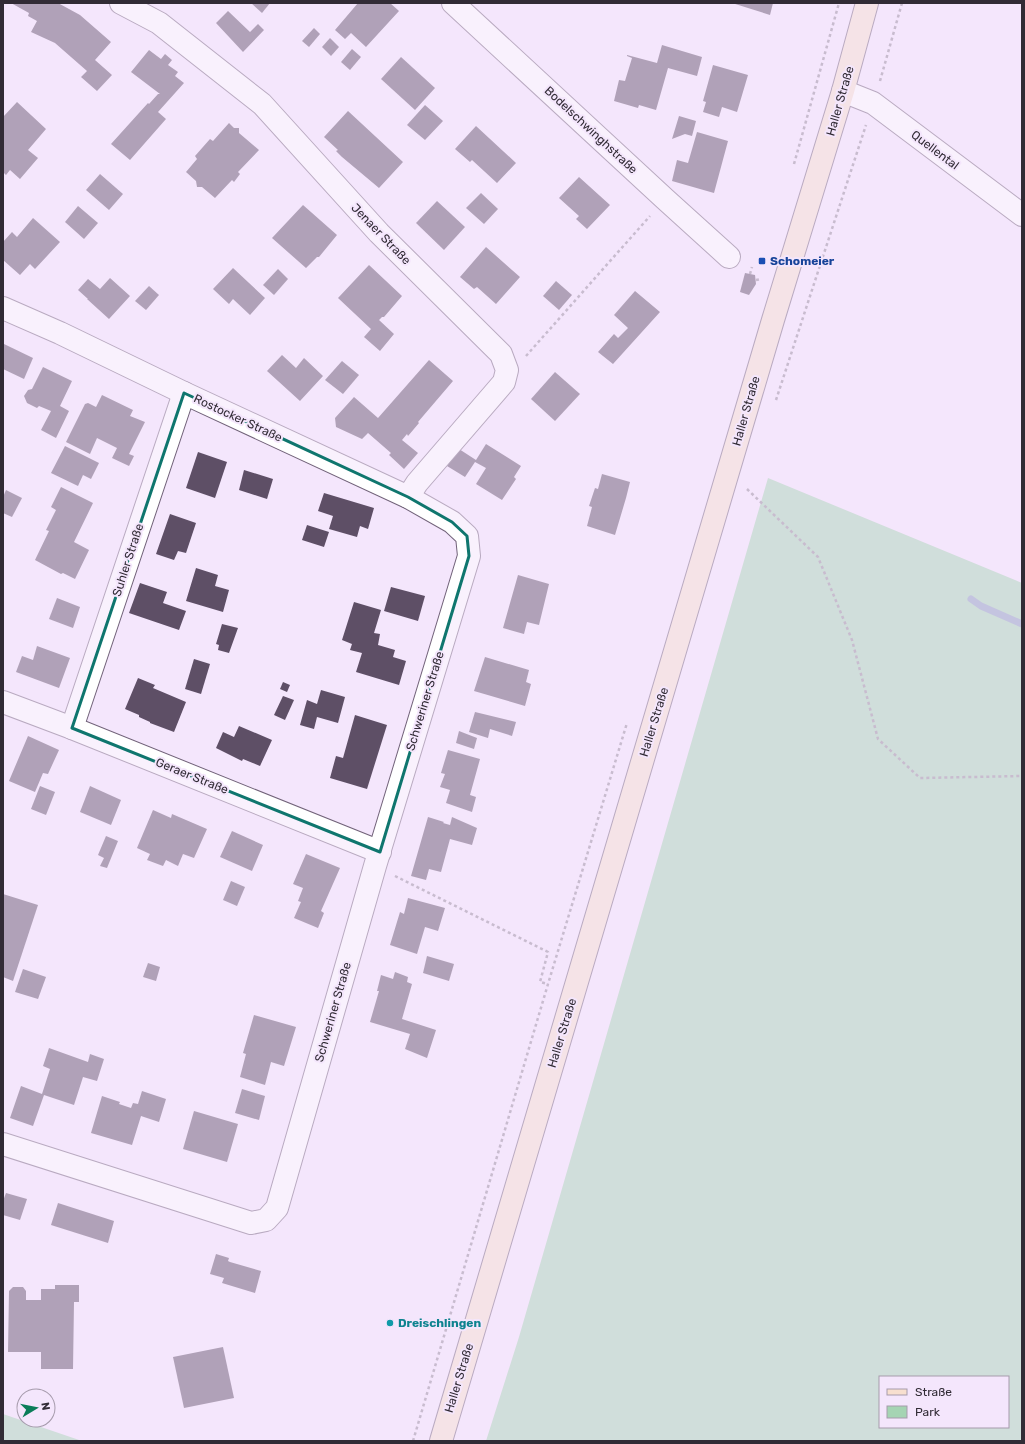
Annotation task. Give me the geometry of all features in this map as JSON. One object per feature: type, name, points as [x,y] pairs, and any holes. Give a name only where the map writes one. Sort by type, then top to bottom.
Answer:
[{"type":"main road","name":"Haller Straße","points":[[440,1441],[773,320],[844,91],[867,3]]},
{"type":"street","name":"Jenaer Straße","points":[[121,3],[159,23],[262,104],[379,233],[501,354],[507,370]]},
{"type":"street","name":"Bodelschwinghstraße","points":[[453,3],[729,257]]},
{"type":"street","name":"Quellental","points":[[844,91],[873,103],[1022,216]]},
{"type":"street","name":"Rostocker Straße","points":[[3,308],[60,333],[408,498],[452,522],[467,536]]},
{"type":"street","points":[[408,498],[417,483],[504,382],[507,370]]},
{"type":"street","name":"Suhler Straße","points":[[72,728],[184,392]]},
{"type":"street","name":"Schweriner Straße","points":[[3,1144],[251,1223],[266,1220],[277,1208],[377,859],[469,556],[467,536]]},
{"type":"street","name":"Geraer Straße","points":[[3,702],[72,728],[377,859]]},
{"type":"path","points":[[794,165],[839,3]]},
{"type":"path","points":[[507,370],[515,368],[665,199]]},
{"type":"path","points":[[747,489],[818,558],[852,640],[878,739],[920,778],[1022,776]]},
{"type":"path","points":[[377,859],[548,952],[540,982],[548,984],[413,1441]]},
{"type":"highlighted area","points":[[184,393],[408,497],[452,522],[467,536],[469,556],[380,852],[72,728]]},
{"type":"green space","points":[[768,478],[1022,583],[1022,1441],[486,1441],[519,1337]]},
{"type":"green space","points":[[3,1414],[16,1418],[16,1428],[44,1428],[82,1441],[3,1441]]},
{"type":"building","points":[[11,3],[58,3],[80,15],[111,42],[95,60],[112,75],[97,91],[81,77],[87,71],[55,43],[31,32],[37,21],[28,16],[29,13]]},
{"type":"building","points":[[251,3],[270,3],[262,13]]},
{"type":"building","points":[[358,3],[390,3],[399,11],[366,47],[351,33],[345,39],[335,30]]},
{"type":"building","points":[[732,3],[773,3],[770,15]]},
{"type":"building","points":[[228,11],[250,32],[258,24],[264,30],[243,52],[216,23]]},
{"type":"building","points":[[314,28],[320,34],[309,47],[302,41]]},
{"type":"building","points":[[330,38],[339,47],[331,56],[322,47]]},
{"type":"building","points":[[662,45],[702,57],[697,76],[668,68],[656,110],[639,105],[638,108],[614,101],[619,80],[625,81],[632,58],[627,55],[657,63]]},
{"type":"building","points":[[352,49],[361,57],[350,70],[341,62]]},
{"type":"building","points":[[149,50],[161,59],[165,54],[172,60],[168,65],[178,72],[175,76],[184,83],[158,112],[166,119],[130,160],[111,144],[148,103],[149,104],[158,94],[160,94],[131,72]]},
{"type":"building","points":[[401,57],[435,88],[415,110],[381,79]]},
{"type":"building","points":[[713,65],[748,75],[737,112],[722,107],[719,117],[703,112],[706,102],[703,101]]},
{"type":"building","points":[[17,102],[46,129],[28,150],[38,158],[20,179],[10,170],[6,175],[3,172],[3,117]]},
{"type":"building","points":[[425,105],[443,121],[425,140],[407,125]]},
{"type":"building","points":[[348,111],[403,162],[379,188],[342,157],[336,151],[338,150],[324,137]]},
{"type":"building","points":[[679,116],[696,121],[692,136],[685,134],[672,139]]},
{"type":"building","points":[[229,123],[234,128],[239,128],[239,133],[259,150],[238,172],[240,174],[234,182],[232,180],[215,198],[202,187],[197,187],[196,181],[186,172],[197,159],[195,156],[210,139],[213,141]]},
{"type":"building","points":[[476,126],[516,163],[497,183],[472,160],[470,162],[455,149]]},
{"type":"building","points":[[697,132],[728,141],[714,193],[672,181],[677,160],[688,163]]},
{"type":"building","points":[[100,174],[123,194],[109,210],[86,190]]},
{"type":"building","points":[[579,177],[610,205],[587,229],[576,219],[579,216],[559,198]]},
{"type":"building","points":[[481,193],[498,209],[484,224],[466,208]]},
{"type":"building","points":[[437,201],[465,227],[444,250],[416,223]]},
{"type":"building","points":[[303,205],[337,235],[319,257],[317,257],[306,268],[272,238]]},
{"type":"building","points":[[78,206],[98,223],[84,239],[65,222]]},
{"type":"building","points":[[33,218],[60,242],[35,269],[30,264],[20,275],[3,260],[3,242],[12,232],[17,237]]},
{"type":"building","points":[[486,247],[520,277],[496,304],[477,287],[474,289],[460,277]]},
{"type":"building","points":[[369,265],[402,296],[384,317],[379,320],[394,334],[380,351],[364,337],[371,329],[338,298]]},
{"type":"building","points":[[233,268],[265,298],[250,315],[233,299],[229,304],[213,289]]},
{"type":"building","points":[[278,269],[288,279],[274,295],[263,285]]},
{"type":"building","points":[[745,273],[755,275],[756,284],[749,295],[740,292]]},
{"type":"building","points":[[110,278],[130,296],[109,319],[78,290],[88,279],[100,289]]},
{"type":"building","points":[[556,281],[572,295],[559,310],[543,296]]},
{"type":"building","points":[[149,286],[159,295],[146,310],[135,301]]},
{"type":"building","points":[[635,291],[660,312],[613,364],[598,352],[614,334],[618,338],[628,328],[614,315]]},
{"type":"building","points":[[4,344],[33,358],[24,379],[3,369]]},
{"type":"building","points":[[282,355],[296,368],[304,358],[323,376],[300,401],[267,371]]},
{"type":"building","points":[[429,360],[453,381],[408,436],[407,434],[402,440],[418,453],[404,469],[389,455],[391,453],[368,433],[362,439],[336,427],[335,418],[354,397],[378,418]]},
{"type":"building","points":[[342,361],[359,375],[343,394],[325,380]]},
{"type":"building","points":[[43,367],[72,381],[60,406],[69,411],[56,438],[41,430],[51,411],[39,406],[37,408],[27,403],[24,396],[28,390],[32,389]]},
{"type":"building","points":[[555,372],[580,394],[555,421],[531,399]]},
{"type":"building","points":[[102,395],[133,410],[130,416],[145,422],[129,454],[134,456],[129,466],[112,458],[117,448],[97,438],[90,454],[66,442],[85,404],[88,403],[96,407]]},
{"type":"building","points":[[486,444],[521,466],[514,477],[516,479],[502,500],[476,484],[486,468],[475,462],[465,477],[447,466],[459,449],[476,460]]},
{"type":"building","points":[[65,446],[99,463],[91,479],[83,475],[78,486],[51,473]]},
{"type":"building","points":[[198,452],[227,462],[215,498],[186,488]]},
{"type":"building","points":[[244,470],[273,479],[267,499],[239,490]]},
{"type":"building","points":[[602,474],[630,482],[615,535],[587,526],[592,507],[589,506],[595,488],[598,489]]},
{"type":"building","points":[[61,487],[93,503],[74,542],[89,550],[75,579],[63,573],[61,574],[35,560],[49,531],[46,530],[56,510],[51,507]]},
{"type":"building","points":[[6,490],[22,498],[12,517],[3,513],[3,497]]},
{"type":"building","points":[[324,493],[374,508],[368,529],[360,526],[357,537],[329,529],[333,516],[318,511]]},
{"type":"building","points":[[170,514],[196,523],[186,553],[178,551],[174,560],[156,554]]},
{"type":"building","points":[[307,525],[329,532],[324,547],[302,540]]},
{"type":"building","points":[[196,568],[218,575],[215,586],[229,590],[223,612],[186,601]]},
{"type":"building","points":[[518,575],[549,584],[539,625],[527,622],[524,634],[503,628]]},
{"type":"building","points":[[140,583],[167,592],[163,603],[186,611],[179,630],[129,613]]},
{"type":"building","points":[[391,587],[425,596],[418,621],[384,611]]},
{"type":"building","points":[[57,598],[80,607],[73,628],[49,619]]},
{"type":"building","points":[[354,602],[381,610],[374,633],[380,634],[378,645],[395,650],[393,657],[406,661],[399,685],[356,672],[362,653],[350,650],[352,644],[342,640]]},
{"type":"building","points":[[222,624],[238,628],[229,653],[218,650],[219,645],[216,644]]},
{"type":"building","points":[[37,646],[70,658],[59,688],[16,672],[22,656],[33,660]]},
{"type":"building","points":[[485,657],[529,670],[526,682],[531,684],[525,706],[474,691]]},
{"type":"building","points":[[194,659],[210,664],[201,694],[185,689]]},
{"type":"building","points":[[138,678],[155,685],[153,688],[186,702],[174,732],[150,723],[139,717],[139,715],[125,709]]},
{"type":"building","points":[[283,682],[290,685],[287,692],[280,689]]},
{"type":"building","points":[[321,690],[345,697],[338,723],[317,717],[314,729],[300,725],[307,700],[317,704]]},
{"type":"building","points":[[283,696],[294,700],[285,720],[274,715]]},
{"type":"building","points":[[475,712],[516,722],[512,736],[490,729],[488,738],[469,732]]},
{"type":"building","points":[[355,715],[387,725],[367,789],[330,778],[336,756],[343,758]]},
{"type":"building","points":[[239,726],[272,740],[260,766],[243,759],[242,761],[216,748],[223,732],[234,737]]},
{"type":"building","points":[[459,731],[477,738],[474,749],[456,743]]},
{"type":"building","points":[[28,736],[59,750],[48,774],[43,773],[35,792],[9,781]]},
{"type":"building","points":[[448,750],[480,759],[470,795],[476,797],[472,812],[446,803],[450,790],[440,787],[445,774],[441,773]]},
{"type":"building","points":[[40,786],[55,792],[46,815],[31,809]]},
{"type":"building","points":[[90,786],[121,800],[111,825],[80,812]]},
{"type":"building","points":[[153,810],[171,818],[172,814],[207,829],[194,858],[183,854],[178,866],[166,860],[163,866],[147,860],[150,854],[137,848]]},
{"type":"building","points":[[428,817],[450,825],[452,817],[477,828],[472,845],[450,839],[441,872],[429,869],[426,880],[411,876]]},
{"type":"building","points":[[232,831],[263,845],[252,871],[220,857]]},
{"type":"building","points":[[106,836],[118,841],[107,868],[100,866],[104,858],[98,855]]},
{"type":"building","points":[[306,854],[340,868],[321,911],[324,913],[318,928],[294,918],[301,902],[298,901],[303,888],[293,884]]},
{"type":"building","points":[[231,881],[245,887],[237,906],[223,900]]},
{"type":"building","points":[[3,894],[38,905],[13,981],[3,977]]},
{"type":"building","points":[[408,898],[445,908],[438,931],[425,927],[417,954],[390,945],[400,912],[404,914]]},
{"type":"building","points":[[427,956],[454,964],[449,981],[423,973]]},
{"type":"building","points":[[148,963],[160,967],[156,981],[143,977]]},
{"type":"building","points":[[23,969],[46,977],[38,999],[15,992]]},
{"type":"building","points":[[395,972],[408,977],[407,982],[412,984],[402,1019],[436,1030],[427,1058],[405,1049],[410,1034],[370,1022],[379,991],[377,991],[381,975],[393,979]]},
{"type":"building","points":[[254,1015],[296,1027],[284,1066],[271,1062],[265,1085],[240,1077],[246,1054],[243,1053]]},
{"type":"building","points":[[49,1048],[88,1062],[90,1054],[104,1059],[97,1081],[83,1077],[74,1105],[44,1095],[33,1126],[10,1118],[21,1086],[42,1094],[50,1069],[43,1066]]},
{"type":"building","points":[[242,1089],[265,1096],[259,1120],[235,1113]]},
{"type":"building","points":[[142,1091],[166,1099],[159,1122],[141,1116],[132,1145],[91,1133],[102,1096],[120,1102],[119,1104],[131,1108],[133,1103],[138,1104]]},
{"type":"building","points":[[194,1111],[238,1124],[227,1162],[183,1149]]},
{"type":"building","points":[[6,1193],[27,1199],[20,1220],[3,1215],[3,1201]]},
{"type":"building","points":[[58,1203],[114,1221],[108,1243],[51,1225]]},
{"type":"building","points":[[216,1254],[229,1258],[228,1261],[230,1262],[261,1271],[255,1293],[222,1283],[224,1278],[210,1274]]},
{"type":"building","points":[[55,1285],[79,1285],[79,1302],[74,1302],[73,1369],[41,1369],[41,1352],[8,1352],[9,1291],[13,1287],[23,1287],[26,1291],[26,1300],[41,1300],[41,1289],[55,1289]]},
{"type":"building","points":[[223,1347],[234,1398],[184,1408],[173,1357]]},
{"type":"waterway","points":[[971,599],[981,606],[1022,624]]},
{"type":"place","name":"Schomeier","points":[[762,261]]},
{"type":"place","name":"Dreischlingen","points":[[390,1323]]}]
